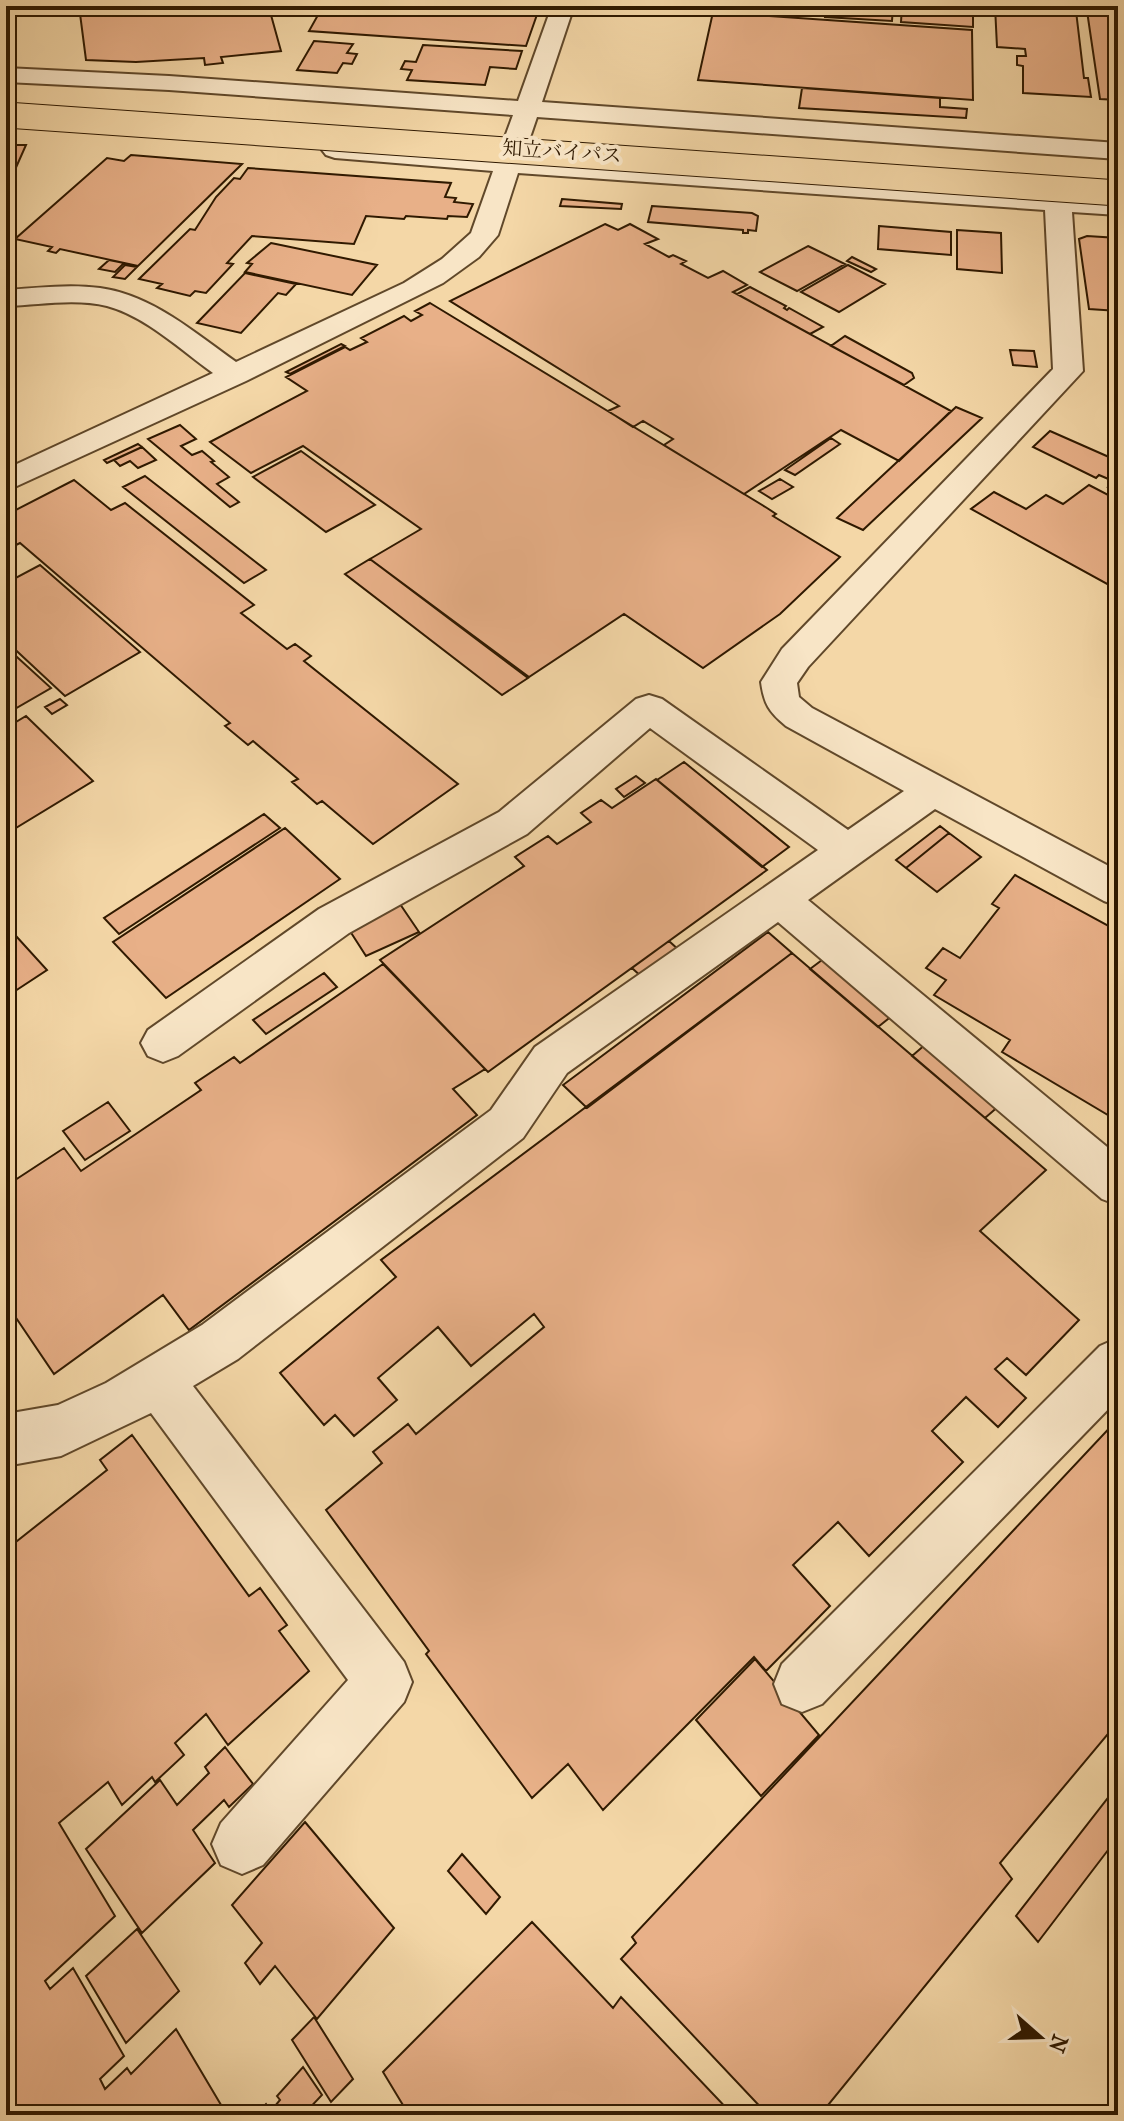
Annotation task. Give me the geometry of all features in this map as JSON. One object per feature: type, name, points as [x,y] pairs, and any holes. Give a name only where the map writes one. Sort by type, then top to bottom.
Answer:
[{"type":"highway","name":"知立バイパス","points":[[6,94],[1118,172]]},
{"type":"highway","name":"知立バイパス","points":[[6,115],[1118,193]]},
{"type":"street","points":[[6,481],[235,375],[422,283],[471,251],[484,235],[563,6]]},
{"type":"street","points":[[6,75],[528,108],[1118,151]]},
{"type":"street","points":[[6,127],[1118,207]]},
{"type":"street","points":[[1058,203],[1068,371],[795,658],[779,682],[782,703],[799,717],[1118,890]]},
{"type":"street","points":[[6,298],[85,295],[113,298],[134,307],[235,375]]},
{"type":"street","points":[[163,1043],[334,921],[513,823],[649,708],[848,851]]},
{"type":"street","points":[[6,1440],[61,1430],[124,1401],[220,1342],[507,1124],[551,1060],[932,791]]},
{"type":"street","points":[[779,899],[1118,1184]]},
{"type":"street","points":[[802,1684],[1118,1363]]},
{"type":"street","points":[[157,1380],[384,1682],[242,1844]]},
{"type":"building","points":[[79,6],[300,6],[301,10],[271,15],[281,51],[221,57],[223,63],[205,65],[204,58],[136,62],[86,60]]},
{"type":"building","points":[[323,6],[540,6],[526,46],[309,31]]},
{"type":"building","points":[[711,6],[778,6],[777,13]]},
{"type":"building","points":[[781,6],[817,6],[816,16],[780,13]]},
{"type":"building","points":[[826,6],[893,6],[892,21],[825,17]]},
{"type":"building","points":[[902,6],[973,8],[973,27],[901,22]]},
{"type":"building","points":[[995,6],[1076,11],[1084,78],[1088,78],[1091,97],[1023,93],[1023,66],[1017,65],[1017,56],[1026,56],[1025,49],[997,47]]},
{"type":"building","points":[[1087,11],[1118,13],[1118,100],[1100,99]]},
{"type":"building","points":[[713,12],[972,30],[973,100],[698,80]]},
{"type":"building","points":[[314,41],[353,44],[347,53],[357,54],[352,64],[343,63],[337,73],[297,70]]},
{"type":"building","points":[[423,45],[522,51],[516,69],[490,67],[485,85],[407,80],[412,70],[401,69],[405,61],[416,62]]},
{"type":"building","points":[[802,88],[940,98],[940,107],[967,109],[966,118],[799,108]]},
{"type":"building","points":[[6,145],[26,145],[6,190]]},
{"type":"building","points":[[131,155],[242,164],[138,266],[60,249],[56,253],[48,251],[52,247],[15,239],[107,158],[124,161]]},
{"type":"building","points":[[248,168],[451,183],[445,197],[456,198],[454,202],[473,204],[467,217],[406,216],[404,219],[366,216],[354,244],[252,236],[227,263],[233,264],[206,293],[195,291],[190,296],[157,288],[162,284],[139,279],[190,229],[195,230],[216,197],[234,178],[240,179]]},
{"type":"building","points":[[562,199],[622,204],[621,209],[560,206]]},
{"type":"building","points":[[652,206],[752,213],[758,216],[756,231],[743,233],[743,230],[648,222]]},
{"type":"building","points":[[605,224],[618,230],[630,224],[658,239],[645,244],[669,257],[673,255],[686,261],[681,264],[708,278],[723,271],[747,285],[733,292],[951,411],[899,461],[841,430],[744,494],[664,445],[673,439],[643,421],[633,427],[608,411],[619,406],[450,301]]},
{"type":"building","points":[[879,226],[951,232],[951,255],[878,249]]},
{"type":"building","points":[[957,230],[1001,233],[1002,273],[957,269]]},
{"type":"building","points":[[1087,236],[1118,238],[1118,311],[1089,309],[1079,239]]},
{"type":"building","points":[[271,243],[377,265],[352,295],[245,272],[252,264],[247,263]]},
{"type":"building","points":[[808,246],[845,264],[797,291],[760,272]]},
{"type":"building","points":[[852,257],[876,269],[871,272],[847,261]]},
{"type":"building","points":[[109,260],[124,263],[115,272],[99,269]]},
{"type":"building","points":[[125,265],[137,267],[125,279],[113,277]]},
{"type":"building","points":[[848,265],[885,284],[839,312],[801,292]]},
{"type":"building","points":[[245,273],[296,284],[286,295],[278,293],[241,333],[197,323]]},
{"type":"building","points":[[750,287],[823,327],[810,334],[737,294]]},
{"type":"building","points":[[430,303],[767,508],[776,514],[773,516],[840,557],[780,614],[703,668],[624,614],[529,677],[370,559],[421,529],[303,446],[251,473],[210,442],[307,391],[286,377],[345,347],[350,350],[367,342],[361,338],[404,316],[411,321],[422,315],[415,311]]},
{"type":"building","points":[[845,336],[912,373],[914,378],[904,385],[831,346]]},
{"type":"building","points":[[341,344],[345,346],[290,374],[286,372]]},
{"type":"building","points":[[1010,350],[1034,351],[1037,367],[1013,365]]},
{"type":"building","points":[[956,407],[982,418],[863,530],[837,518]]},
{"type":"building","points":[[180,425],[196,439],[181,446],[192,455],[202,451],[214,461],[211,462],[229,477],[217,484],[239,502],[230,507],[148,439]]},
{"type":"building","points":[[1050,431],[1118,461],[1118,491],[1108,487],[1113,481],[1099,475],[1096,478],[1033,447]]},
{"type":"building","points":[[831,438],[840,444],[795,475],[785,470]]},
{"type":"building","points":[[138,444],[142,447],[107,463],[104,460]]},
{"type":"building","points":[[142,447],[156,460],[138,468],[130,461],[120,466],[114,460]]},
{"type":"building","points":[[301,451],[375,505],[326,532],[253,477]]},
{"type":"building","points":[[145,476],[266,570],[244,583],[123,487]]},
{"type":"building","points":[[780,479],[793,487],[772,499],[759,491]]},
{"type":"building","points":[[74,480],[111,510],[125,503],[254,605],[241,613],[287,649],[295,644],[311,656],[304,661],[458,784],[373,844],[322,801],[317,804],[292,782],[298,779],[253,741],[248,745],[225,726],[230,723],[20,543],[12,547],[6,542],[6,515]]},
{"type":"building","points":[[1089,485],[1118,500],[1118,561],[1115,564],[1118,565],[1118,576],[1109,585],[971,509],[994,492],[1026,509],[1046,495],[1063,504]]},
{"type":"building","points":[[370,559],[528,678],[502,695],[345,574]]},
{"type":"building","points":[[40,565],[140,652],[65,696],[6,641],[6,583]]},
{"type":"building","points":[[6,647],[51,688],[6,714]]},
{"type":"building","points":[[60,699],[67,705],[52,714],[45,707]]},
{"type":"building","points":[[26,716],[93,781],[6,834],[6,728]]},
{"type":"building","points":[[684,762],[789,847],[762,867],[657,780]]},
{"type":"building","points":[[636,776],[645,783],[624,797],[616,789]]},
{"type":"building","points":[[656,779],[767,870],[488,1072],[380,960],[524,866],[515,857],[548,836],[557,844],[591,822],[581,813],[601,800],[612,808]]},
{"type":"building","points":[[264,814],[280,828],[119,934],[104,918]]},
{"type":"building","points":[[940,826],[949,833],[906,868],[896,860]]},
{"type":"building","points":[[285,828],[340,879],[166,998],[113,942]]},
{"type":"building","points":[[949,833],[981,857],[937,892],[906,868]]},
{"type":"building","points":[[1015,875],[1118,931],[1118,1121],[1002,1052],[1010,1040],[934,995],[946,980],[926,968],[943,948],[960,958],[999,908],[992,904]]},
{"type":"building","points":[[400,904],[419,932],[366,956],[348,928]]},
{"type":"building","points":[[6,925],[47,970],[6,997]]},
{"type":"building","points":[[768,932],[792,953],[587,1108],[563,1085]]},
{"type":"building","points":[[669,941],[681,952],[644,979],[632,968]]},
{"type":"building","points":[[792,953],[1046,1170],[980,1231],[1079,1320],[1026,1375],[1007,1358],[995,1369],[1026,1398],[998,1427],[966,1397],[932,1431],[963,1462],[869,1556],[838,1522],[793,1565],[830,1606],[766,1671],[754,1657],[603,1810],[568,1764],[532,1798],[426,1654],[429,1651],[326,1510],[382,1463],[373,1452],[408,1424],[416,1434],[544,1327],[534,1314],[471,1366],[438,1327],[378,1378],[397,1400],[354,1436],[335,1415],[324,1425],[280,1373],[396,1277],[381,1260]]},
{"type":"building","points":[[826,957],[893,1015],[878,1027],[810,969]]},
{"type":"building","points":[[383,964],[485,1069],[453,1089],[477,1115],[189,1330],[163,1295],[54,1374],[6,1303],[6,1186],[64,1148],[81,1171],[201,1090],[195,1083],[234,1057],[240,1063]]},
{"type":"building","points":[[324,973],[337,987],[266,1034],[253,1020]]},
{"type":"building","points":[[927,1043],[1000,1105],[985,1118],[912,1056]]},
{"type":"building","points":[[108,1102],[130,1131],[85,1160],[63,1131]]},
{"type":"building","points":[[1116,1421],[1118,1722],[1000,1863],[1012,1879],[820,2115],[768,2115],[621,1959],[636,1943],[632,1937]]},
{"type":"building","points":[[132,1435],[249,1596],[260,1588],[287,1625],[279,1631],[309,1671],[228,1745],[206,1714],[175,1743],[184,1755],[155,1782],[152,1777],[122,1805],[108,1782],[59,1823],[115,1916],[45,1981],[50,1989],[73,1968],[124,2056],[100,2079],[105,2089],[127,2068],[131,2074],[176,2029],[227,2115],[6,2115],[6,1535],[12,1545],[107,1470],[100,1460]]},
{"type":"building","points":[[755,1659],[819,1735],[761,1796],[696,1720]]},
{"type":"building","points":[[225,1747],[253,1784],[229,1807],[224,1800],[193,1830],[215,1863],[142,1933],[86,1849],[160,1780],[177,1805],[209,1773],[205,1767]]},
{"type":"building","points":[[1118,1785],[1118,1837],[1038,1942],[1016,1916]]},
{"type":"building","points":[[305,1822],[394,1928],[317,2019],[275,1966],[260,1984],[245,1963],[262,1943],[232,1905]]},
{"type":"building","points":[[462,1854],[500,1897],[486,1914],[448,1871]]},
{"type":"building","points":[[532,1922],[613,2008],[621,1997],[733,2115],[409,2115],[383,2072]]},
{"type":"building","points":[[137,1929],[179,1991],[126,2043],[86,1976]]},
{"type":"building","points":[[314,2017],[353,2079],[331,2102],[292,2040]]},
{"type":"building","points":[[303,2067],[322,2095],[303,2115],[256,2115],[266,2104],[271,2111],[280,2100],[277,2096]]}]
